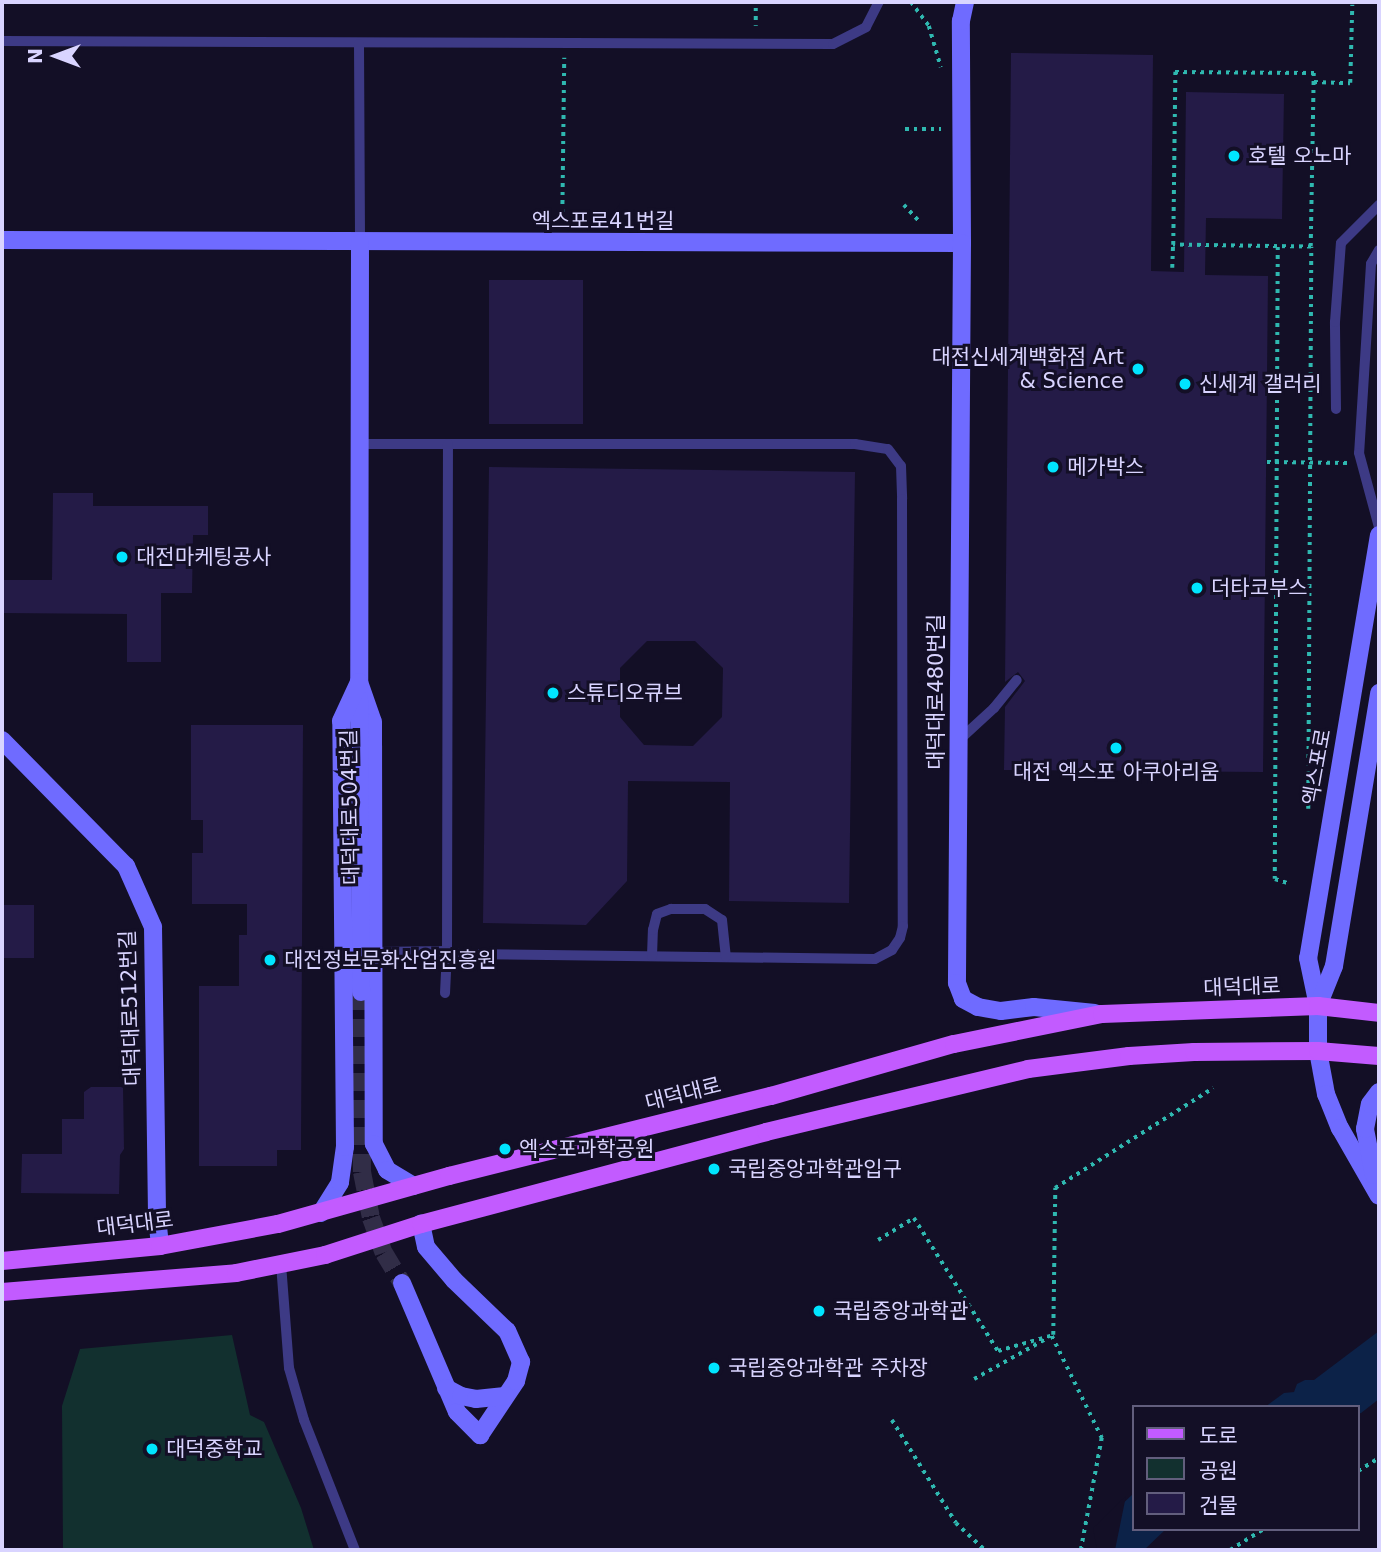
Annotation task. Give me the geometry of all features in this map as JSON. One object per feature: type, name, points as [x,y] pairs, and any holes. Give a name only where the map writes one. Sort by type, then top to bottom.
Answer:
[{"type":"main road","name":"대덕대로","points":[[2,1261],[160,1246],[278,1224],[414,1186],[771,1096],[954,1044],[1101,1014],[1318,1006],[1374,1013]]},
{"type":"main road","points":[[2,1292],[236,1273],[325,1255],[421,1224],[766,1132],[1028,1069],[1142,1055],[1318,1051],[1372,1055]]},
{"type":"street","points":[[962,243],[961,32],[965,2]]},
{"type":"street","name":"엑스포로41번길","points":[[2,240],[962,243]]},
{"type":"street","name":"대덕대로504번길","points":[[360,243],[359,682],[373,722],[374,952],[368,997],[374,1144],[387,1170],[414,1186]]},
{"type":"street","name":"대덕대로480번길","points":[[962,243],[957,983],[963,999],[978,1007],[1001,1012],[1034,1007],[1101,1014]]},
{"type":"street","name":"엑스포로","points":[[1379,536],[1308,958],[1318,1006],[1318,1051],[1326,1094],[1340,1128],[1379,1196]]},
{"type":"street","points":[[342,1010],[352,1023],[367,1019],[359,682]]},
{"type":"street","points":[[321,1213],[340,1182],[345,1147],[341,721],[359,682]]},
{"type":"street","name":"엑스포로","points":[[1318,1006],[1334,966],[1379,693]]},
{"type":"street","name":"대덕대로512번길","points":[[2,740],[126,866],[153,927],[156,1217],[160,1246]]},
{"type":"street","points":[[1375,1098],[1364,1129],[1369,1159],[1379,1188]]},
{"type":"street","points":[[402,1283],[457,1412],[480,1435],[516,1381],[521,1362],[508,1331],[454,1280],[426,1247],[421,1224]]},
{"type":"street","points":[[446,1388],[461,1396],[476,1399],[505,1396]]},
{"type":"lane","points":[[2,41],[833,44],[866,27],[878,2]]},
{"type":"lane","points":[[359,44],[360,243]]},
{"type":"lane","points":[[1336,408],[1335,323],[1341,243],[1379,205]]},
{"type":"lane","points":[[1379,250],[1371,264],[1359,453],[1379,527]]},
{"type":"lane","points":[[361,444],[855,444],[888,449],[898,458],[902,499],[903,926],[900,938],[892,950],[875,959],[374,952]]},
{"type":"lane","points":[[445,993],[448,444]]},
{"type":"lane","points":[[958,741],[1017,680]]},
{"type":"lane","points":[[652,957],[653,930],[657,914],[671,909],[705,909],[722,920],[726,957]]},
{"type":"lane","points":[[281,1264],[289,1368],[304,1420],[355,1550]]},
{"type":"path","points":[[911,2],[929,26],[941,67]]},
{"type":"path","points":[[1314,82],[1350,83],[1352,5]]},
{"type":"path","points":[[755,8],[755,26]]},
{"type":"path","points":[[562,221],[564,58]]},
{"type":"path","points":[[1172,268],[1175,72],[1314,74],[1308,809]]},
{"type":"path","points":[[905,129],[941,129]]},
{"type":"path","points":[[904,205],[921,223]]},
{"type":"path","points":[[1173,245],[1311,247]]},
{"type":"path","points":[[1278,247],[1275,879],[1290,884]]},
{"type":"path","points":[[1267,462],[1348,463]]},
{"type":"path","points":[[1081,1550],[1101,1438],[1054,1335],[1055,1188],[1213,1088]]},
{"type":"path","points":[[878,1240],[914,1218],[998,1351],[1054,1335]]},
{"type":"path","points":[[974,1380],[1054,1335]]},
{"type":"path","points":[[892,1420],[956,1523],[985,1550]]},
{"type":"path","points":[[1360,1470],[1379,1458]]},
{"type":"path","points":[[1230,1550],[1261,1531]]},
{"type":"green space","points":[[232,1335],[250,1415],[264,1422],[301,1508],[314,1550],[63,1550],[62,1406],[80,1349]]},
{"type":"water","points":[[1379,1331],[1379,1399],[1361,1413],[1360,1405],[1268,1405],[1284,1393],[1294,1392],[1297,1384],[1314,1380]]},
{"type":"water","points":[[1132,1495],[1132,1531],[1164,1531],[1144,1550],[1100,1550],[1096,1529]]},
{"type":"pier","points":[[1126,1496],[1115,1550],[1097,1550],[1093,1528]]},
{"type":"building","name":"대전신세계백화점 Art & Science","points":[[1011,53],[1153,55],[1151,271],[1184,272],[1186,92],[1284,94],[1282,219],[1206,218],[1205,275],[1268,276],[1263,772],[1004,770],[1005,707],[1025,681],[1018,672],[1005,682]]},
{"type":"building","points":[[489,280],[583,280],[583,424],[489,424]]},
{"type":"building","name":"스튜디오큐브","points":[[489,467],[855,472],[849,903],[729,901],[730,782],[628,781],[627,881],[586,925],[483,923]],"holes":[[[647,641],[695,641],[723,668],[722,717],[693,746],[644,745],[620,717],[620,668]]]},
{"type":"building","name":"대전마케팅공사","points":[[53,493],[93,493],[93,506],[208,506],[208,535],[193,535],[192,593],[161,593],[161,662],[127,662],[127,614],[2,613],[2,580],[52,580]]},
{"type":"building","name":"대전정보문화산업진흥원","points":[[191,725],[303,725],[301,1150],[277,1150],[277,1166],[199,1166],[199,986],[239,986],[239,935],[247,935],[247,904],[192,904],[192,853],[203,853],[203,820],[191,820]]},
{"type":"building","points":[[2,905],[34,905],[34,958],[2,958]]},
{"type":"building","points":[[91,1087],[123,1087],[124,1149],[120,1155],[119,1194],[21,1193],[22,1154],[62,1154],[62,1119],[84,1119],[84,1092]]},
{"type":"tunnel","points":[[361,992],[362,1172],[371,1218],[384,1253],[402,1283]]},
{"type":"place","name":"호텔 오노마","points":[[1234,156]]},
{"type":"place","name":"대전신세계백화점 Art & Science","points":[[1138,369]]},
{"type":"place","name":"신세계 갤러리","points":[[1185,384]]},
{"type":"place","name":"메가박스","points":[[1053,467]]},
{"type":"place","name":"대전마케팅공사","points":[[122,557]]},
{"type":"place","name":"더타코부스","points":[[1197,588]]},
{"type":"place","name":"스튜디오큐브","points":[[553,693]]},
{"type":"place","name":"대전 엑스포 아쿠아리움","points":[[1116,748]]},
{"type":"place","name":"대전정보문화산업진흥원","points":[[270,960]]},
{"type":"place","name":"엑스포과학공원","points":[[505,1149]]},
{"type":"place","name":"국립중앙과학관입구","points":[[714,1169]]},
{"type":"place","name":"국립중앙과학관","points":[[819,1311]]},
{"type":"place","name":"국립중앙과학관 주차장","points":[[714,1368]]},
{"type":"place","name":"대덕중학교","points":[[152,1449]]}]
